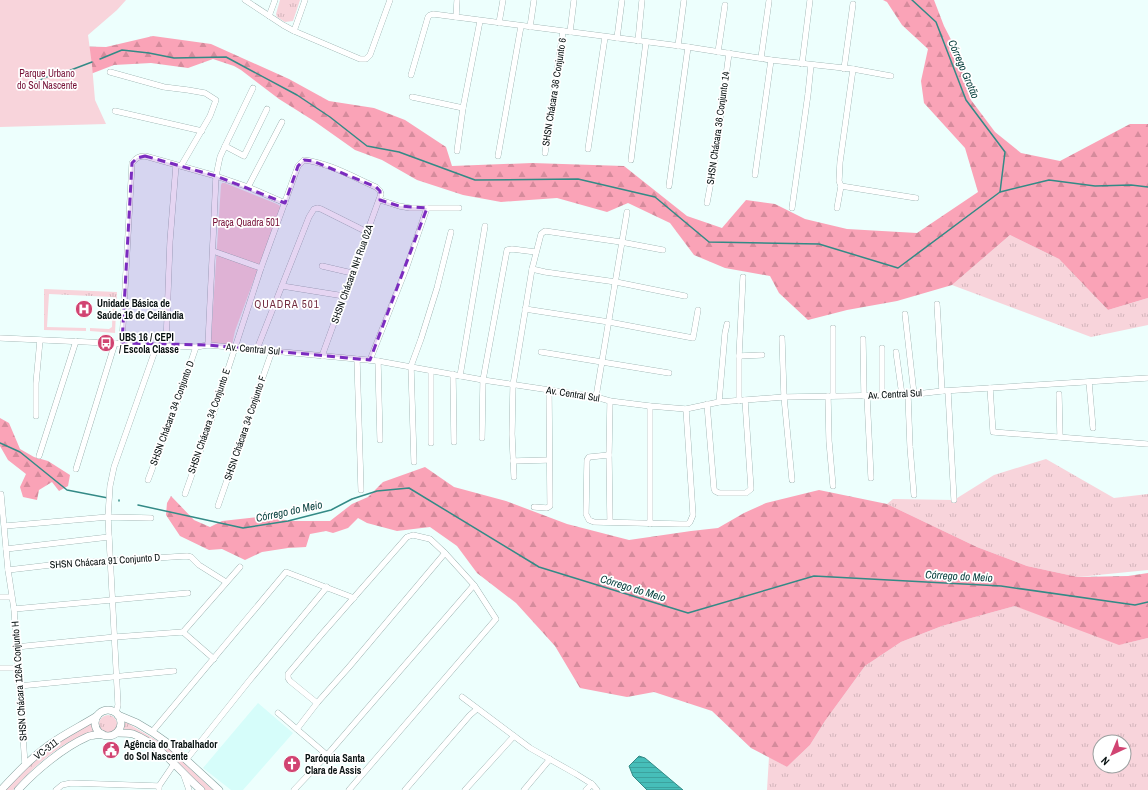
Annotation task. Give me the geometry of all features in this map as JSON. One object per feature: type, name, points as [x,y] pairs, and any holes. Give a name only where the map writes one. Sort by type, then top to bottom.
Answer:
[{"type":"main road","points":[[201,790],[159,749],[144,740],[131,734],[117,733],[110,736],[102,734],[97,728],[96,724],[98,716],[104,711],[108,710],[152,732],[169,744],[219,790]]},
{"type":"main road","points":[[116,713],[121,722],[117,733]]},
{"type":"main road","name":"VC-311","points":[[1,790],[25,765],[53,742],[98,716]]},
{"type":"main road","name":"VC-311","points":[[18,790],[72,745],[88,737],[102,734]]},
{"type":"street","points":[[245,0],[294,31],[360,59],[366,59],[370,54],[390,0]]},
{"type":"street","points":[[269,16],[275,0]]},
{"type":"street","points":[[294,31],[305,0]]},
{"type":"street","points":[[456,16],[457,0]]},
{"type":"street","points":[[499,23],[503,0]]},
{"type":"street","points":[[530,27],[534,0]]},
{"type":"street","points":[[570,32],[574,0]]},
{"type":"street","points":[[618,38],[622,0]]},
{"type":"street","points":[[638,41],[642,0]]},
{"type":"street","points":[[678,46],[684,0]]},
{"type":"street","points":[[802,64],[810,0]]},
{"type":"street","points":[[761,58],[764,28],[769,2]]},
{"type":"street","points":[[844,69],[853,4]]},
{"type":"street","points":[[718,52],[725,5]]},
{"type":"street","points":[[411,75],[428,17],[433,14],[688,47],[771,60],[853,69],[892,76]]},
{"type":"street","points":[[457,151],[463,108],[480,21]]},
{"type":"street","points":[[498,156],[521,26]]},
{"type":"street","name":"SHSN Chácara 36 Conjunto 6","points":[[545,153],[563,32]]},
{"type":"street","points":[[588,149],[605,37]]},
{"type":"street","points":[[630,160],[646,42]]},
{"type":"street","points":[[669,186],[688,47]]},
{"type":"street","name":"SHSN Chácara 36 Conjunto 14","points":[[707,203],[715,160],[729,53]]},
{"type":"street","points":[[755,174],[771,60]]},
{"type":"street","points":[[792,208],[811,65]]},
{"type":"street","points":[[837,208],[841,186],[839,180],[840,162],[853,69]]},
{"type":"street","points":[[110,72],[164,87],[205,93],[216,100],[202,131],[178,165],[170,241],[166,345]]},
{"type":"street","points":[[208,345],[216,176],[220,156],[224,146],[253,88]]},
{"type":"street","points":[[412,96],[463,108]]},
{"type":"street","points":[[224,146],[244,156],[268,109]]},
{"type":"street","points":[[115,111],[202,131]]},
{"type":"street","points":[[248,187],[282,122]]},
{"type":"street","points":[[122,343],[132,163],[137,158],[145,156],[216,176],[248,187],[285,203]]},
{"type":"street","name":"SHSN Chácara 34 Conjunto E","points":[[184,494],[213,415],[261,268],[298,166],[304,160],[313,161],[376,187],[380,191]]},
{"type":"street","points":[[841,186],[916,198]]},
{"type":"street","name":"SHSN Chácara NH Rua 02A","points":[[322,356],[380,200],[380,191]]},
{"type":"street","points":[[380,200],[399,206],[459,208]]},
{"type":"street","points":[[370,360],[406,269],[427,208]]},
{"type":"street","points":[[257,349],[308,217],[314,209],[321,209],[367,232]]},
{"type":"street","points":[[596,398],[627,212]]},
{"type":"street","points":[[460,376],[486,226]]},
{"type":"street","points":[[514,477],[513,385],[532,269],[540,235],[545,231],[621,242],[663,250]]},
{"type":"street","points":[[414,462],[411,366],[437,288],[451,232]]},
{"type":"street","points":[[482,438],[483,380],[507,250],[512,249],[536,252]]},
{"type":"street","points":[[213,251],[261,268]]},
{"type":"street","points":[[322,266],[352,273]]},
{"type":"street","points":[[532,269],[616,282],[685,296]]},
{"type":"street","points":[[708,404],[714,489],[717,493],[746,493],[751,489],[739,356],[743,277]]},
{"type":"street","points":[[282,286],[344,296]]},
{"type":"street","points":[[937,304],[954,500]]},
{"type":"street","points":[[525,309],[609,322],[692,338],[698,310]]},
{"type":"street","points":[[905,314],[911,394],[910,447],[914,495]]},
{"type":"street","points":[[719,402],[727,324]]},
{"type":"street","points":[[833,486],[829,441],[834,328]]},
{"type":"street","name":"Av. Central Sul","points":[[0,338],[196,347],[208,345],[370,360],[610,401],[650,406],[686,408],[719,402],[784,396],[882,396],[1148,378]]},
{"type":"street","points":[[782,338],[784,396],[792,480]]},
{"type":"street","points":[[863,339],[865,396],[871,478]]},
{"type":"street","points":[[36,416],[36,383],[40,340]]},
{"type":"street","points":[[39,456],[76,341]]},
{"type":"street","points":[[76,469],[115,343]]},
{"type":"street","points":[[116,713],[118,705],[117,676],[108,517],[110,487],[114,468],[157,345]]},
{"type":"street","name":"SHSN Chácara 34 Conjunto D","points":[[148,480],[196,347]]},
{"type":"street","points":[[882,348],[882,396]]},
{"type":"street","name":"SHSN Chácara 34 Conjunto F","points":[[218,506],[272,351]]},
{"type":"street","points":[[541,352],[669,374]]},
{"type":"street","points":[[896,352],[902,395]]},
{"type":"street","points":[[739,356],[762,355]]},
{"type":"street","points":[[357,359],[361,490]]},
{"type":"street","points":[[378,361],[380,440]]},
{"type":"street","points":[[431,371],[432,443]]},
{"type":"street","points":[[453,374],[454,442]]},
{"type":"street","points":[[1089,382],[1093,428]]},
{"type":"street","points":[[990,388],[992,432],[1147,444]]},
{"type":"street","points":[[534,507],[547,508],[550,506],[550,391]]},
{"type":"street","points":[[1059,394],[1060,437]]},
{"type":"street","points":[[610,401],[610,522]]},
{"type":"street","points":[[650,406],[650,524]]},
{"type":"street","points":[[609,455],[589,457],[586,465],[586,514],[587,518],[591,522],[688,524],[693,515],[686,408]]},
{"type":"street","points":[[513,460],[549,460]]},
{"type":"street","name":"SHSN Chácara 126A Conjunto H","points":[[0,494],[8,570],[14,609],[25,765]]},
{"type":"street","points":[[4,526],[108,517],[151,518]]},
{"type":"street","points":[[317,703],[290,681],[288,674],[407,537],[413,535],[430,539],[474,585],[496,618],[349,790]]},
{"type":"street","points":[[6,549],[110,537]]},
{"type":"street","points":[[297,730],[317,703],[445,553]]},
{"type":"street","name":"SHSN Chácara 91 Conjunto D","points":[[8,570],[59,564],[187,556],[226,582]]},
{"type":"street","points":[[16,647],[183,632],[240,567]]},
{"type":"street","points":[[152,732],[286,572],[354,598]]},
{"type":"street","points":[[294,790],[327,755],[474,585]]},
{"type":"street","points":[[186,760],[327,587]]},
{"type":"street","points":[[14,609],[74,602],[188,593]]},
{"type":"street","points":[[0,597],[12,597]]},
{"type":"street","points":[[183,632],[214,659]]},
{"type":"street","points":[[0,668],[17,668]]},
{"type":"street","points":[[19,686],[174,671]]},
{"type":"street","points":[[462,697],[530,748],[592,784],[597,790]]},
{"type":"street","points":[[405,790],[470,715],[477,709]]},
{"type":"street","points":[[278,713],[327,755]]},
{"type":"street","points":[[464,790],[514,736]]},
{"type":"street","points":[[524,790],[550,760]]},
{"type":"street","points":[[56,790],[62,785],[71,783],[160,789],[174,764]]},
{"type":"street","points":[[182,771],[189,790]]},
{"type":"street","points":[[586,790],[592,784]]},
{"type":"highlighted area","points":[[145,156],[216,176],[285,203],[298,166],[304,160],[313,161],[376,187],[380,191],[380,200],[399,206],[427,208],[370,360],[208,345],[122,343],[132,163],[137,158]]},
{"type":"shaded area","points":[[258,703],[293,733],[243,790],[231,790],[203,768]]},
{"type":"green space","name":"Parque Urbano do Sol Nascente","points":[[0,0],[126,0],[117,10],[88,35],[95,100],[106,124],[0,127]]},
{"type":"green space","points":[[280,0],[300,0],[293,21],[285,22],[277,17],[276,14]]},
{"type":"green space","points":[[883,0],[934,0],[944,26],[962,61],[971,100],[995,132],[1021,153],[1060,161],[1130,124],[1148,124],[1148,298],[1108,310],[1059,259],[1010,235],[952,285],[897,301],[847,310],[808,320],[779,293],[770,276],[725,268],[694,255],[670,223],[628,203],[607,212],[557,198],[501,202],[463,195],[417,180],[382,160],[355,150],[314,121],[279,99],[234,66],[213,59],[188,68],[151,63],[114,65],[88,75],[68,46],[106,47],[153,36],[211,44],[289,79],[329,101],[374,108],[405,120],[446,147],[452,166],[532,163],[624,166],[687,216],[722,228],[746,200],[775,204],[805,219],[847,229],[917,233],[978,192],[965,148],[924,103],[921,81],[928,49],[902,25],[887,2]]},
{"type":"green space","name":"Praça Quadra 501","points":[[222,183],[280,206],[235,331],[232,345],[212,344],[211,339]]},
{"type":"green space","points":[[1010,235],[1059,259],[1108,310],[1148,298],[1148,325],[1091,337],[952,285]]},
{"type":"green space","points":[[44,289],[117,292],[115,333],[90,331],[90,328],[109,329],[112,327],[113,297],[49,294],[47,327],[86,328],[86,331],[44,330]]},
{"type":"green space","points":[[0,418],[9,423],[20,449],[34,457],[48,461],[70,475],[68,486],[59,491],[52,482],[39,490],[37,500],[23,497],[20,487],[26,474],[8,460],[0,446]]},
{"type":"green space","points":[[1046,459],[1114,498],[1148,494],[1148,570],[1078,577],[1027,566],[977,547],[887,504],[893,499],[954,500],[994,475]]},
{"type":"green space","points":[[425,467],[454,487],[506,501],[567,524],[629,540],[718,528],[744,513],[766,503],[819,490],[887,504],[977,547],[1027,566],[1078,577],[1128,576],[1148,573],[1148,638],[1119,645],[1015,606],[942,626],[901,642],[865,666],[825,721],[810,745],[787,767],[751,748],[712,711],[654,692],[627,697],[580,688],[555,646],[516,603],[477,573],[457,546],[430,527],[397,531],[367,523],[358,518],[348,528],[333,533],[326,531],[310,534],[306,547],[262,552],[245,560],[222,549],[209,550],[180,536],[166,515],[167,503],[171,496],[194,520],[210,527],[222,521],[268,516],[289,521],[330,521],[352,504],[368,497],[383,482]]},
{"type":"green space","points":[[1015,606],[1123,644],[1148,638],[1148,790],[767,790],[769,757],[787,767],[810,745],[825,721],[865,666],[901,642],[942,626]]},
{"type":"green space","points":[[108,715],[114,718],[117,724],[114,730],[108,733],[102,730],[99,724],[102,718]]},
{"type":"green space","points":[[124,721],[166,746],[213,790],[205,790],[177,761],[152,741],[124,730]]},
{"type":"green space","points":[[92,723],[94,733],[72,740],[39,763],[13,790],[3,790],[41,753],[80,728]]},
{"type":"water","points":[[639,756],[645,758],[683,790],[647,790],[633,776],[629,766]]},
{"type":"waterway","name":"Córrego Grotão","points":[[912,0],[936,22],[966,100],[1005,152],[1000,192]]},
{"type":"waterway","points":[[100,59],[122,50],[174,58],[226,57],[297,95],[330,117],[367,146],[399,152],[475,180],[578,179],[655,197],[709,242],[819,244],[898,268],[1000,192],[1049,180],[1095,186],[1131,185],[1148,187]]},
{"type":"waterway","points":[[34,83],[46,77],[63,73],[92,62]]},
{"type":"waterway","name":"Córrego do Meio","points":[[0,443],[20,452],[67,490],[108,498]]},
{"type":"waterway","name":"Córrego do Meio","points":[[138,505],[243,528],[288,521],[331,510],[352,499],[377,491],[409,488],[539,567],[688,613],[814,576],[1001,586],[1135,605],[1148,602]]},
{"type":"place","name":"Unidade Básica de Saúde 16 de Ceilândia","points":[[84,309]]},
{"type":"place","name":"UBS 16 / CEPI / Escola Classe","points":[[106,343]]},
{"type":"place","name":"Agência do Trabalhador do Sol Nascente","points":[[111,750]]},
{"type":"place","name":"Paróquia Santa Clara de Assis","points":[[292,764]]},
{"type":"district","name":"QUADRA 501","points":[[287,304]]}]
